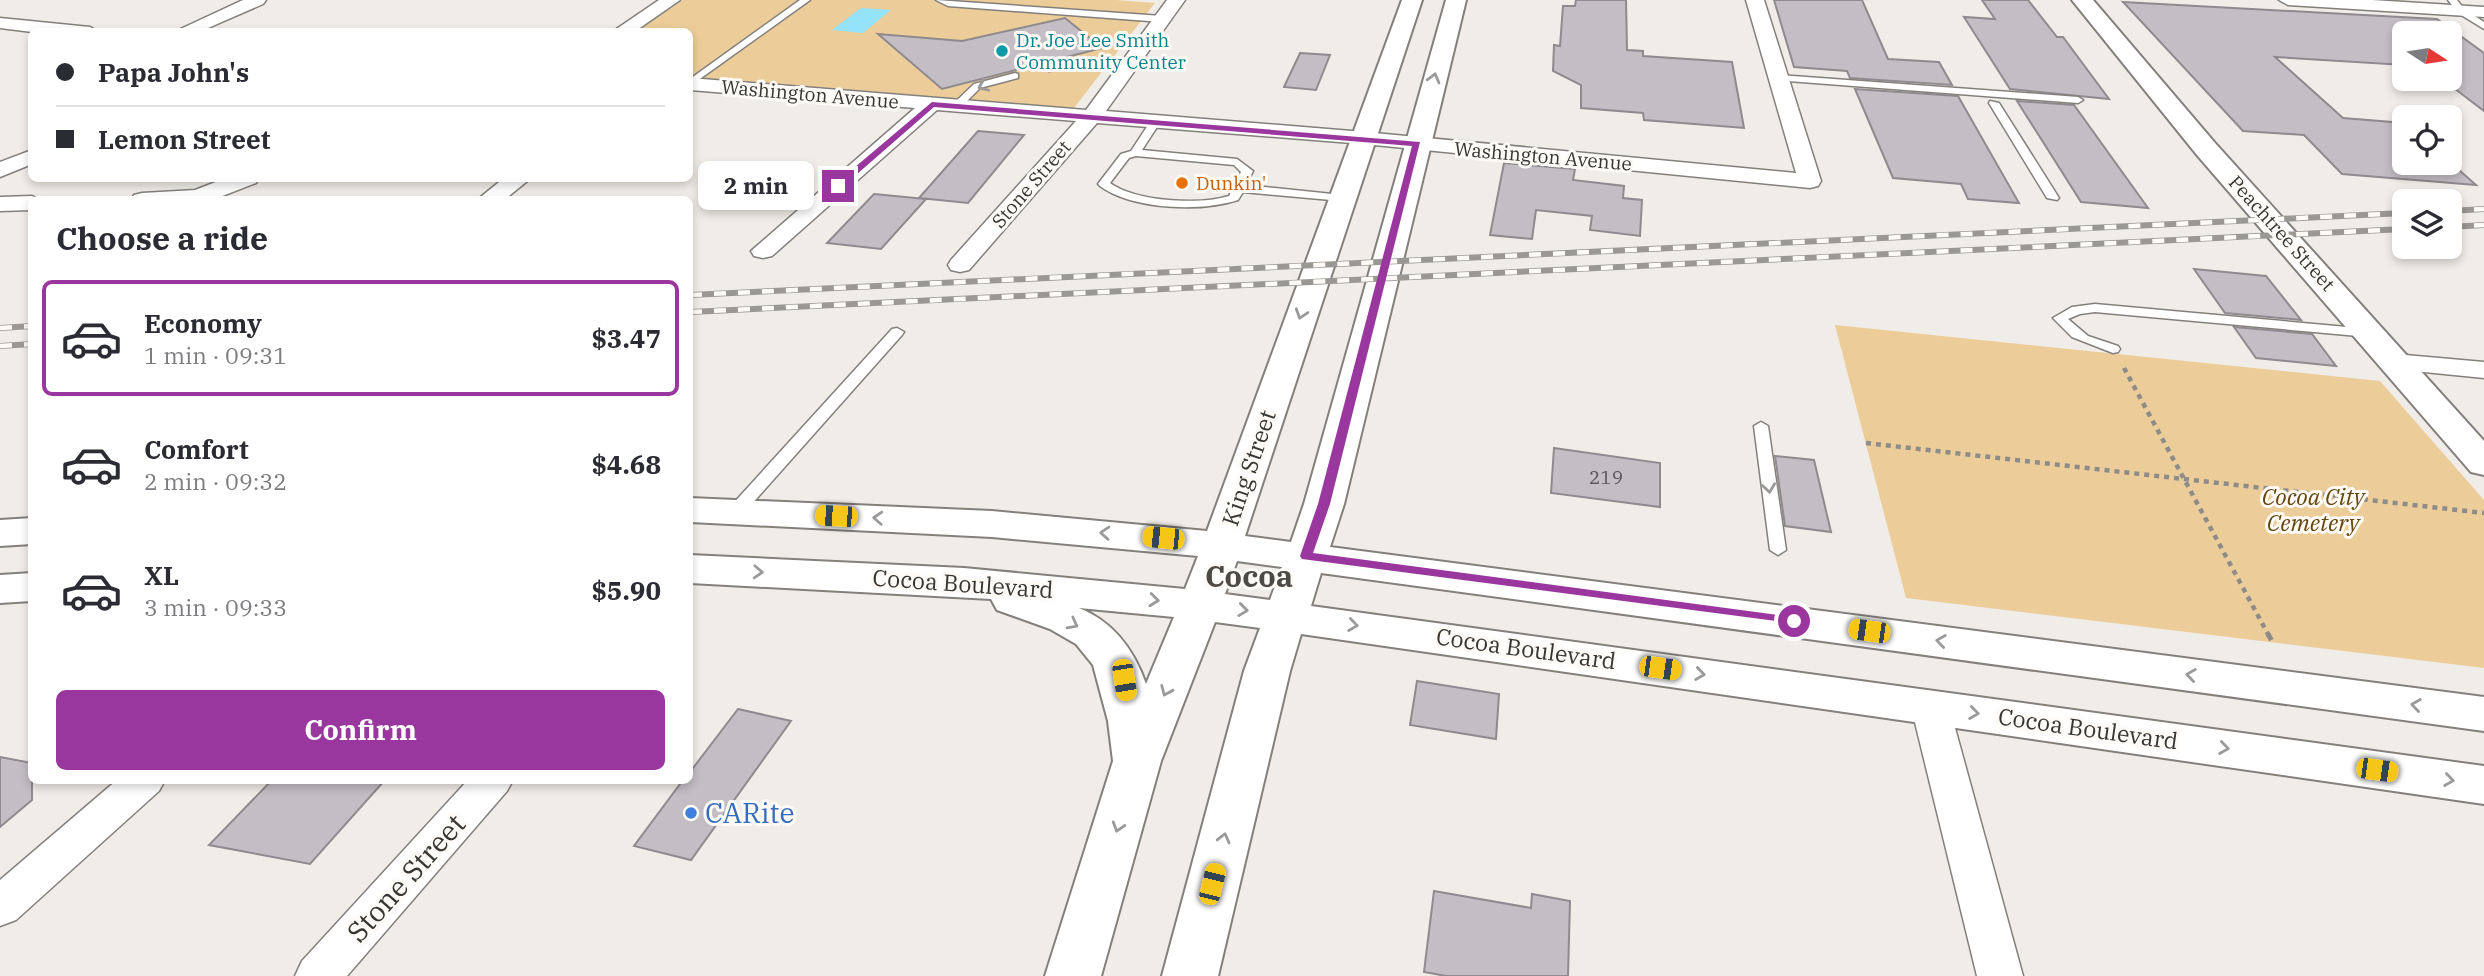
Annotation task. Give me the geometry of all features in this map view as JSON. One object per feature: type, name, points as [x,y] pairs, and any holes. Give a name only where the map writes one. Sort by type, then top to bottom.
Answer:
[{"type":"main road","name":"King Street","points":[[1073,976],[1137,761],[1222,545],[1412,0]]},
{"type":"main road","points":[[1443,0],[1449,24]]},
{"type":"main road","points":[[1190,976],[1267,671],[1324,504],[1456,0]]},
{"type":"main road","name":"Peachtree Street","points":[[2082,0],[2206,149],[2484,464]]},
{"type":"main road","points":[[693,510],[992,524],[1222,545],[2484,714]]},
{"type":"main road","points":[[0,533],[28,531]]},
{"type":"main road","name":"Cocoa Boulevard","points":[[693,569],[964,582],[1286,615],[2484,786]]},
{"type":"main road","points":[[964,582],[1075,623],[1107,648],[1124,680],[1137,761]]},
{"type":"main road","points":[[0,589],[28,587]]},
{"type":"street","points":[[192,28],[257,0]]},
{"type":"street","points":[[627,28],[671,0]]},
{"type":"street","name":"Stone Street","points":[[960,265],[1091,116],[1176,0]]},
{"type":"street","points":[[1755,0],[1779,78]]},
{"type":"street","points":[[2288,0],[2456,5],[2484,12]]},
{"type":"street","points":[[0,23],[28,29]]},
{"type":"street","points":[[10,42],[28,35]]},
{"type":"street","name":"Washington Avenue","points":[[693,83],[1364,138],[1810,181],[1779,78]]},
{"type":"street","points":[[763,251],[932,104]]},
{"type":"street","points":[[0,170],[28,158]]},
{"type":"street","points":[[205,196],[238,182]]},
{"type":"street","points":[[494,196],[514,182]]},
{"type":"street","points":[[0,204],[28,203]]},
{"type":"street","points":[[2394,362],[2484,370]]},
{"type":"street","points":[[1930,706],[2000,976]]},
{"type":"street","points":[[0,907],[140,784]]},
{"type":"street","name":"Stone Street","points":[[318,976],[489,784]]},
{"type":"lane","points":[[693,81],[806,0]]},
{"type":"lane","points":[[940,0],[948,4],[1162,19]]},
{"type":"lane","points":[[2456,5],[2484,26]]},
{"type":"lane","points":[[1049,68],[1079,62],[1128,65]]},
{"type":"lane","points":[[956,106],[977,86],[1015,76]]},
{"type":"lane","points":[[1779,78],[2078,100]]},
{"type":"lane","points":[[1994,103],[2053,198]]},
{"type":"lane","points":[[1135,153],[1156,121]]},
{"type":"lane","points":[[1135,153],[1237,162],[1247,171],[1234,198],[1211,205],[1130,197],[1108,190],[1104,184],[1125,156],[1135,153]]},
{"type":"lane","points":[[1166,156],[1136,161],[1120,181],[1121,186],[1134,191],[1225,201]]},
{"type":"lane","points":[[1239,188],[1342,198]]},
{"type":"lane","points":[[2113,349],[2081,337],[2066,328],[2060,318],[2077,310],[2095,308],[2369,333]]},
{"type":"lane","points":[[736,511],[897,332]]},
{"type":"lane","points":[[1760,426],[1777,550]]},
{"type":"path","points":[[2113,349],[2273,642]]},
{"type":"path","points":[[1866,443],[2484,513]]},
{"type":"green space","points":[[683,0],[1116,0],[1155,3],[1074,108],[693,77],[693,28],[640,28]]},
{"type":"green space","name":"Cocoa City Cemetery","points":[[1835,325],[2380,381],[2484,500],[2484,668],[1906,598]]},
{"type":"water","points":[[861,8],[891,10],[863,33],[832,30]]},
{"type":"building","points":[[1576,0],[1626,0],[1627,50],[1643,51],[1643,56],[1732,62],[1744,128],[1644,120],[1643,113],[1581,108],[1581,85],[1553,71],[1554,45],[1560,46],[1563,6],[1575,6]]},
{"type":"building","points":[[1774,0],[1862,0],[1888,59],[1939,62],[1952,85],[1850,78],[1847,71],[1794,67]]},
{"type":"building","points":[[1982,0],[2028,0],[2057,37],[2063,37],[2109,99],[2010,89],[1964,17],[1995,19]]},
{"type":"building","points":[[2123,2],[2437,19],[2440,21],[2392,21],[2392,64],[2275,57],[2343,118],[2392,122],[2392,175],[2462,175],[2462,173],[2476,185],[2342,174],[2304,135],[2243,131]]},
{"type":"building","name":"Dr. Joe Lee Smith Community Center","points":[[1065,18],[1102,48],[942,89],[878,34],[962,41]]},
{"type":"building","points":[[2462,37],[2484,53],[2484,111],[2458,91],[2462,91]]},
{"type":"building","points":[[1300,53],[1330,55],[1316,90],[1284,87]]},
{"type":"building","points":[[1855,89],[1958,96],[2019,203],[1968,199],[1961,184],[1893,178]]},
{"type":"building","points":[[2017,101],[2074,105],[2148,208],[2081,202]]},
{"type":"building","points":[[978,131],[1024,135],[968,203],[919,198]]},
{"type":"building","points":[[1504,163],[1575,169],[1573,180],[1624,186],[1623,198],[1642,200],[1640,236],[1590,230],[1592,216],[1536,210],[1532,239],[1490,235]]},
{"type":"building","points":[[874,194],[926,199],[881,249],[827,243]]},
{"type":"building","points":[[2194,269],[2266,276],[2301,320],[2225,313]]},
{"type":"building","points":[[2234,327],[2312,334],[2336,366],[2256,358]]},
{"type":"building","points":[[1554,448],[1660,463],[1660,507],[1551,493]]},
{"type":"building","points":[[1775,456],[1814,460],[1831,532],[1785,526]]},
{"type":"building","points":[[1417,681],[1499,694],[1496,739],[1410,725]]},
{"type":"building","name":"CARite","points":[[738,709],[791,721],[691,860],[634,846],[680,784],[693,784],[693,768]]},
{"type":"building","points":[[0,757],[28,762],[28,784],[32,784],[32,800],[0,827]]},
{"type":"building","points":[[268,784],[381,784],[310,864],[209,845]]},
{"type":"building","points":[[1434,891],[1531,908],[1532,894],[1570,901],[1568,976],[1446,976],[1424,972]]},
{"type":"railway","points":[[2462,210],[2484,209]]},
{"type":"railway","points":[[693,295],[2392,214]]},
{"type":"railway","points":[[2462,226],[2484,225]]},
{"type":"railway","points":[[693,312],[2392,230]]},
{"type":"railway","points":[[0,328],[28,326]]},
{"type":"railway","points":[[0,346],[28,344]]},
{"type":"place","name":"Dr. Joe Lee Smith Community Center","points":[[1002,51]]},
{"type":"place","name":"Dunkin'","points":[[1182,183]]},
{"type":"place","name":"CARite","points":[[691,813]]},
{"type":"district","name":"Cocoa","points":[[1249,577]]},
{"type":"route","points":[[838,186],[932,104],[1417,144],[1324,504],[1306,556],[1794,621]]}]
